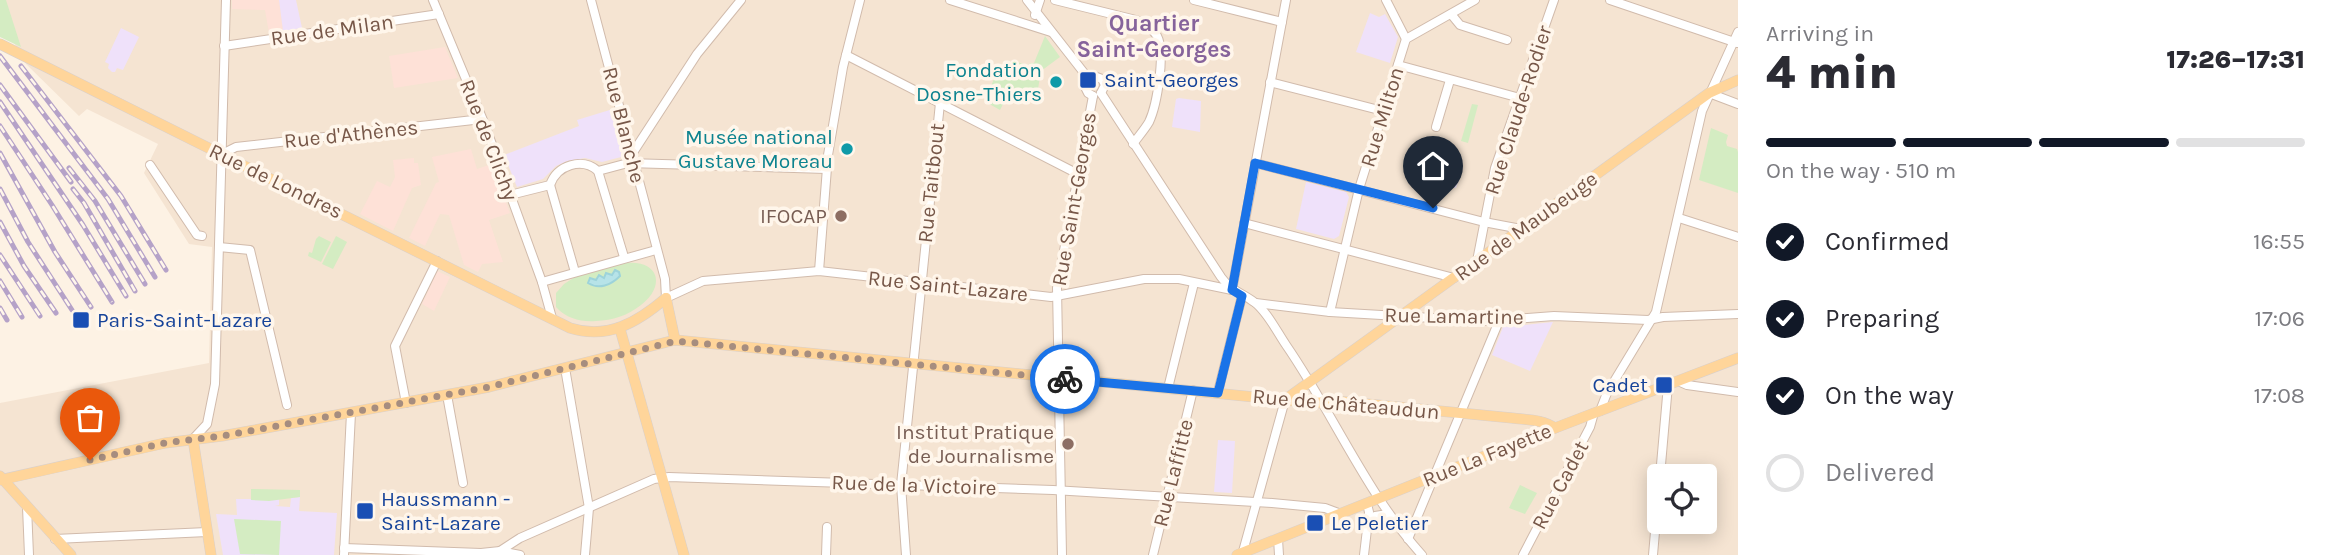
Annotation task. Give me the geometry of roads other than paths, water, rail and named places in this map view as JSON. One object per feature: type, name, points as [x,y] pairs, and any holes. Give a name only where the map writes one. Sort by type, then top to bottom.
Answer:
[{"type":"main road","name":"Rue de Londres","points":[[0,44],[570,328],[582,331],[620,329]]},
{"type":"main road","name":"Rue de Maubeuge","points":[[1290,397],[1709,93],[1738,80]]},
{"type":"main road","points":[[71,555],[1,478],[165,443],[222,436],[289,414],[351,413],[447,395],[626,354],[676,341],[666,298],[645,316],[620,329],[626,354],[684,555]]},
{"type":"main road","name":"Rue de Châteaudun","points":[[676,341],[1218,393],[1336,401],[1460,417],[1538,421],[1555,428]]},
{"type":"main road","name":"Rue La Fayette","points":[[1240,554],[1738,358]]},
{"type":"main road","points":[[192,439],[211,555]]},
{"type":"street","points":[[192,439],[207,424],[213,400],[226,0]]},
{"type":"street","name":"Rue de Clichy","points":[[433,0],[482,118],[542,282],[552,318]]},
{"type":"street","name":"Rue Blanche","points":[[591,0],[665,279],[666,298]]},
{"type":"street","points":[[819,271],[826,169],[846,55],[860,0]]},
{"type":"street","points":[[950,0],[1051,32]]},
{"type":"street","points":[[1027,0],[1088,78]]},
{"type":"street","points":[[1027,24],[1034,20],[1040,0]]},
{"type":"street","points":[[1055,0],[1136,20],[1147,26],[1158,38],[1161,51],[1156,99],[1149,121],[1133,144]]},
{"type":"street","points":[[1194,0],[1282,22]]},
{"type":"street","points":[[1232,290],[1286,0]]},
{"type":"street","points":[[1386,0],[1406,39]]},
{"type":"street","name":"Rue Milton","points":[[1330,312],[1359,189],[1406,39],[1475,0]]},
{"type":"street","name":"Rue Claude-Rodier","points":[[1477,261],[1495,168],[1553,0]]},
{"type":"street","points":[[1610,0],[1736,42]]},
{"type":"street","points":[[633,159],[697,54],[737,1]]},
{"type":"street","name":"Rue de Milan","points":[[224,46],[439,14]]},
{"type":"street","points":[[1451,14],[1460,25],[1507,40]]},
{"type":"street","name":"Rue Cadet","points":[[1523,555],[1607,393],[1653,319],[1679,218],[1702,111],[1736,42],[1738,32]]},
{"type":"street","points":[[846,55],[1078,174]]},
{"type":"street","points":[[1398,65],[1520,98]]},
{"type":"street","points":[[1097,95],[1105,85],[1102,79],[1094,76],[1085,82],[1085,89],[1097,95],[1133,144],[1232,290],[1256,303],[1314,379],[1324,402],[1388,514],[1422,555]]},
{"type":"street","points":[[1436,127],[1450,80]]},
{"type":"street","points":[[1270,82],[1383,111]]},
{"type":"street","points":[[1709,93],[1738,104]]},
{"type":"street","name":"Rue Saint-Georges","points":[[1062,555],[1057,296],[1078,174],[1097,95]]},
{"type":"street","name":"Rue Taitbout","points":[[906,555],[901,485],[940,103]]},
{"type":"street","name":"Rue d'Athènes","points":[[222,154],[236,147],[482,118]]},
{"type":"street","points":[[598,171],[633,159],[826,169]]},
{"type":"street","points":[[1255,163],[1484,222],[1521,229]]},
{"type":"street","points":[[150,165],[197,235],[202,236]]},
{"type":"street","points":[[575,272],[550,185],[556,174],[573,165],[590,165],[598,171],[624,257]]},
{"type":"street","points":[[510,195],[550,185]]},
{"type":"street","points":[[1679,218],[1738,237]]},
{"type":"street","points":[[1244,223],[1454,278]]},
{"type":"street","points":[[219,247],[250,250],[289,414]]},
{"type":"street","points":[[542,282],[656,250]]},
{"type":"street","points":[[406,403],[395,346],[437,261]]},
{"type":"street","name":"Rue Saint-Lazare","points":[[666,298],[703,281],[819,271],[1016,295],[1057,296],[1144,279],[1167,279],[1232,290]]},
{"type":"street","points":[[1168,388],[1194,283]]},
{"type":"street","points":[[1218,393],[1242,296]]},
{"type":"street","name":"Rue Lamartine","points":[[1256,303],[1330,312],[1499,321],[1554,316],[1653,319],[1738,314]]},
{"type":"street","points":[[1408,539],[1499,321]]},
{"type":"street","points":[[565,368],[589,508],[585,555]]},
{"type":"street","points":[[1678,381],[1687,385],[1738,392]]},
{"type":"street","points":[[1661,464],[1668,384]]},
{"type":"street","name":"Rue Laffitte","points":[[1153,555],[1193,390]]},
{"type":"street","points":[[447,395],[463,483]]},
{"type":"street","points":[[1240,554],[1290,397]]},
{"type":"street","points":[[351,413],[344,551],[362,548],[481,553],[500,551],[520,555]]},
{"type":"street","name":"Rue de la Victoire","points":[[500,551],[589,508],[662,478],[1061,491],[1256,502],[1325,508],[1341,514]]},
{"type":"street","points":[[1364,555],[1369,522],[1367,504]]},
{"type":"street","points":[[27,507],[29,555]]},
{"type":"street","points":[[1369,522],[1375,516],[1388,514]]},
{"type":"street","points":[[826,555],[827,527]]},
{"type":"street","points":[[55,539],[207,532]]},
{"type":"street","points":[[1653,555],[1655,534]]},
{"type":"street","points":[[1279,539],[1279,555]]},
{"type":"water","points":[[615,270],[620,276],[609,284],[596,286],[588,283],[590,278],[596,280],[599,275],[604,278],[606,273],[612,275]]},
{"type":"railway","points":[[0,56],[108,199],[155,277]]},
{"type":"railway","points":[[21,66],[121,196],[166,270]]},
{"type":"railway","points":[[0,85],[71,182]]},
{"type":"railway","points":[[0,102],[83,225],[126,296]]},
{"type":"railway","points":[[0,126],[112,302]]},
{"type":"railway","points":[[0,153],[55,252],[91,307]]},
{"type":"railway","points":[[69,168],[95,201],[145,284]]},
{"type":"railway","points":[[0,189],[28,242],[72,310]]},
{"type":"railway","points":[[73,189],[84,203],[135,291]]},
{"type":"railway","points":[[0,222],[24,266],[56,313]]},
{"type":"railway","points":[[0,255],[40,316]]},
{"type":"railway","points":[[0,281],[22,317]]},
{"type":"railway","points":[[0,308],[7,320]]},
{"type":"place","name":"Saint-Georges","points":[[1088,80]]},
{"type":"place","name":"Fondation Dosne-Thiers","points":[[1056,82]]},
{"type":"place","name":"Musée national Gustave Moreau","points":[[847,149]]},
{"type":"place","name":"IFOCAP","points":[[841,216]]},
{"type":"place","name":"Paris-Saint-Lazare","points":[[81,320]]},
{"type":"place","name":"Cadet","points":[[1664,385]]},
{"type":"place","name":"Institut Pratique de Journalisme","points":[[1068,444]]},
{"type":"place","name":"Haussmann - Saint-Lazare","points":[[365,511]]},
{"type":"place","name":"Le Peletier","points":[[1315,523]]},
{"type":"district","name":"Quartier Saint-Georges","points":[[1154,36]]}]
